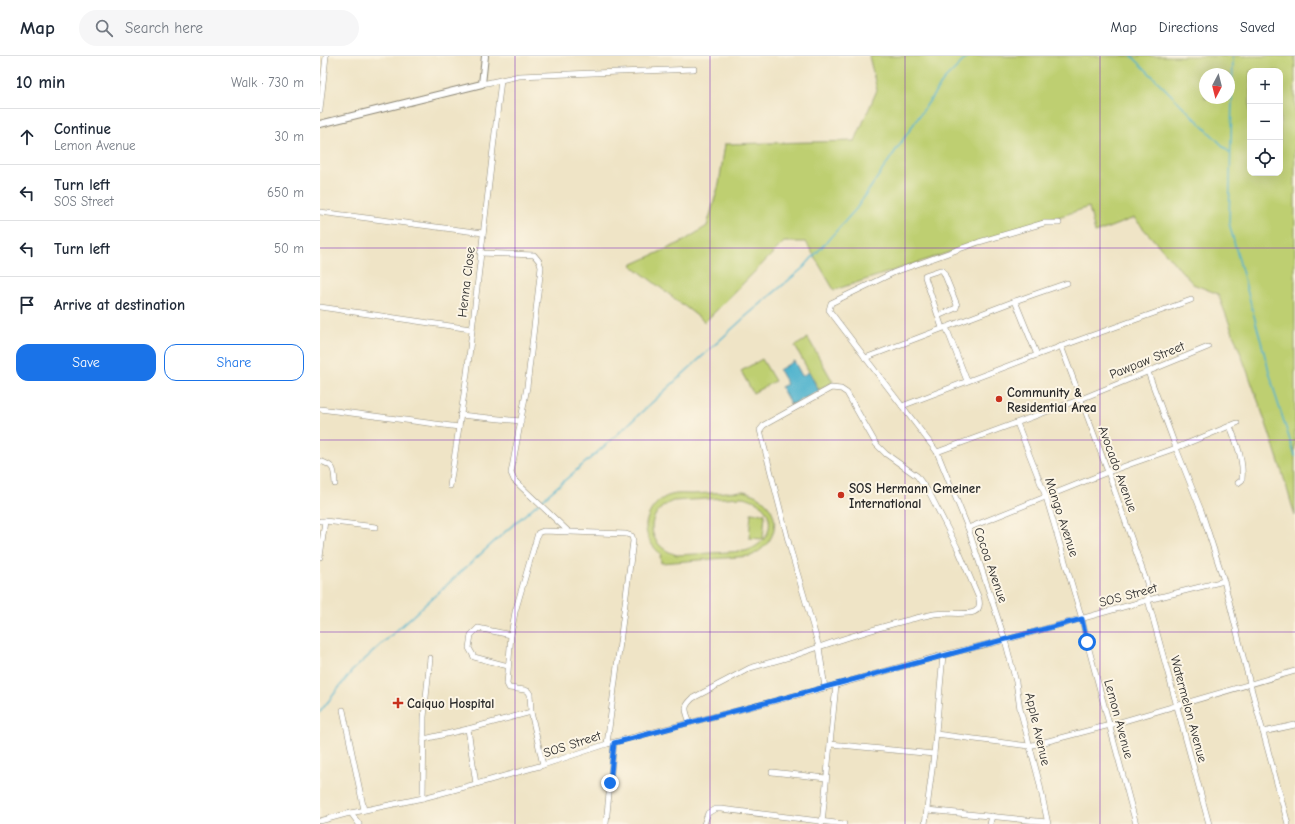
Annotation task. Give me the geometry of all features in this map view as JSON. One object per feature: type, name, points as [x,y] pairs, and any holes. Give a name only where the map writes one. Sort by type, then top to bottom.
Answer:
[{"type":"street","points":[[320,110],[326,56]]},
{"type":"street","points":[[482,84],[485,56]]},
{"type":"street","points":[[320,124],[519,76],[694,69]]},
{"type":"street","name":"Henna Close","points":[[450,486],[467,374],[501,80]]},
{"type":"street","points":[[320,212],[483,233]]},
{"type":"street","name":"Cocoa Avenue","points":[[1005,640],[968,528],[937,452],[829,310],[831,303],[895,272],[979,242],[1044,223],[1059,223]]},
{"type":"street","points":[[480,253],[534,255],[539,261],[541,267],[527,386],[511,473],[514,480],[569,532]]},
{"type":"street","points":[[938,316],[956,308],[957,306],[942,270],[925,275],[925,278],[938,316],[967,381]]},
{"type":"street","points":[[865,358],[944,327],[1067,283]]},
{"type":"street","points":[[902,406],[1037,354],[1191,300]]},
{"type":"street","points":[[1015,301],[1037,354]]},
{"type":"street","points":[[320,307],[472,329]]},
{"type":"street","name":"Avocado Avenue","points":[[1061,346],[1108,472],[1147,583],[1148,600]]},
{"type":"street","name":"Pawpaw Street","points":[[937,452],[1081,399],[1208,348]]},
{"type":"street","points":[[1148,372],[1202,513],[1224,581],[1288,824]]},
{"type":"street","points":[[690,723],[685,707],[693,698],[750,668],[793,656],[819,647],[860,633],[942,612],[965,613],[973,612],[978,608],[980,603],[978,596],[957,547],[930,494],[917,476],[886,454],[876,444],[847,394],[840,389],[835,388],[831,388],[764,425],[760,430],[790,548],[819,647],[825,688]]},
{"type":"street","points":[[320,409],[459,427]]},
{"type":"street","points":[[460,415],[521,421]]},
{"type":"street","name":"Mango Avenue","points":[[1017,423],[1046,497],[1082,619]]},
{"type":"street","points":[[968,528],[1108,472],[1176,448],[1237,423]]},
{"type":"street","points":[[1230,426],[1242,461],[1242,480],[1238,483]]},
{"type":"street","points":[[320,461],[330,465],[334,471],[335,484]]},
{"type":"street","points":[[320,557],[322,521],[376,528]]},
{"type":"street","points":[[543,765],[531,712],[530,694],[528,691],[509,688],[508,666],[516,606],[536,535],[543,531],[626,534],[632,536],[633,541],[607,744]]},
{"type":"street","name":"SOS Street","points":[[320,822],[351,813],[422,798],[476,784],[543,765],[607,744],[825,688],[1148,600],[1224,581]]},
{"type":"street","name":"Watermelon Avenue","points":[[1148,600],[1209,824]]},
{"type":"street","name":"Lemon Avenue","points":[[1082,619],[1136,824]]},
{"type":"street","points":[[508,666],[474,657],[469,648],[471,635],[478,628],[511,635]]},
{"type":"street","name":"Apple Avenue","points":[[1005,640],[1016,682],[1020,708],[1029,746],[1039,781],[1047,823]]},
{"type":"street","points":[[925,824],[934,754],[943,655]]},
{"type":"street","points":[[422,798],[424,717],[430,658]]},
{"type":"street","points":[[936,734],[1029,746],[1110,725],[1295,671]]},
{"type":"street","points":[[822,823],[836,685]]},
{"type":"street","points":[[343,710],[364,810]]},
{"type":"street","points":[[424,739],[531,712]]},
{"type":"street","points":[[1263,732],[1295,725]]},
{"type":"street","points":[[468,729],[476,784]]},
{"type":"street","points":[[606,824],[614,743]]},
{"type":"street","points":[[830,744],[934,754]]},
{"type":"street","points":[[772,772],[826,778]]},
{"type":"street","points":[[704,824],[708,813],[721,809],[822,823],[844,824]]},
{"type":"street","points":[[927,810],[1047,823]]},
{"type":"street","points":[[351,813],[358,824]]},
{"type":"street","points":[[990,824],[992,816]]},
{"type":"green space","points":[[869,56],[1295,56],[1295,516],[1269,432],[1218,294],[1193,284],[1134,218],[1095,233],[1089,207],[834,290],[806,242],[784,242],[705,322],[631,265],[682,242],[707,226],[719,184],[725,144],[855,141],[877,90]]},
{"type":"green space","points":[[808,338],[833,382],[819,390],[795,346]]},
{"type":"green space","points":[[762,359],[775,381],[753,393],[741,371]]},
{"type":"green space","points":[[744,491],[757,496],[766,503],[772,511],[774,531],[770,540],[762,549],[751,556],[661,563],[660,555],[662,555],[655,549],[650,541],[646,529],[649,514],[658,502],[666,497],[676,494]],"holes":[[[742,497],[754,500],[762,506],[767,514],[769,522],[768,531],[764,539],[756,546],[745,551],[677,555],[667,551],[654,537],[652,529],[653,521],[657,513],[663,506],[673,501]]]},
{"type":"green space","points":[[751,513],[765,514],[763,539],[749,538]]},
{"type":"water","points":[[794,361],[802,376],[809,372],[819,391],[791,405],[781,387],[787,384],[779,370]]},
{"type":"waterway","points":[[320,712],[352,671],[506,531],[608,443],[745,317],[803,268],[856,209],[943,81],[968,56]]},
{"type":"waterway","points":[[1132,56],[1230,153]]},
{"type":"waterway","points":[[1233,56],[1229,223],[1276,397],[1295,456]]},
{"type":"place","name":"Community & Residential Area","points":[[999,399]]},
{"type":"place","name":"SOS Hermann Gmeiner International","points":[[841,495]]},
{"type":"place","name":"Caiquo Hospital","points":[[398,703]]},
{"type":"route","points":[[610,783],[614,743],[1082,619],[1087,642]]}]
